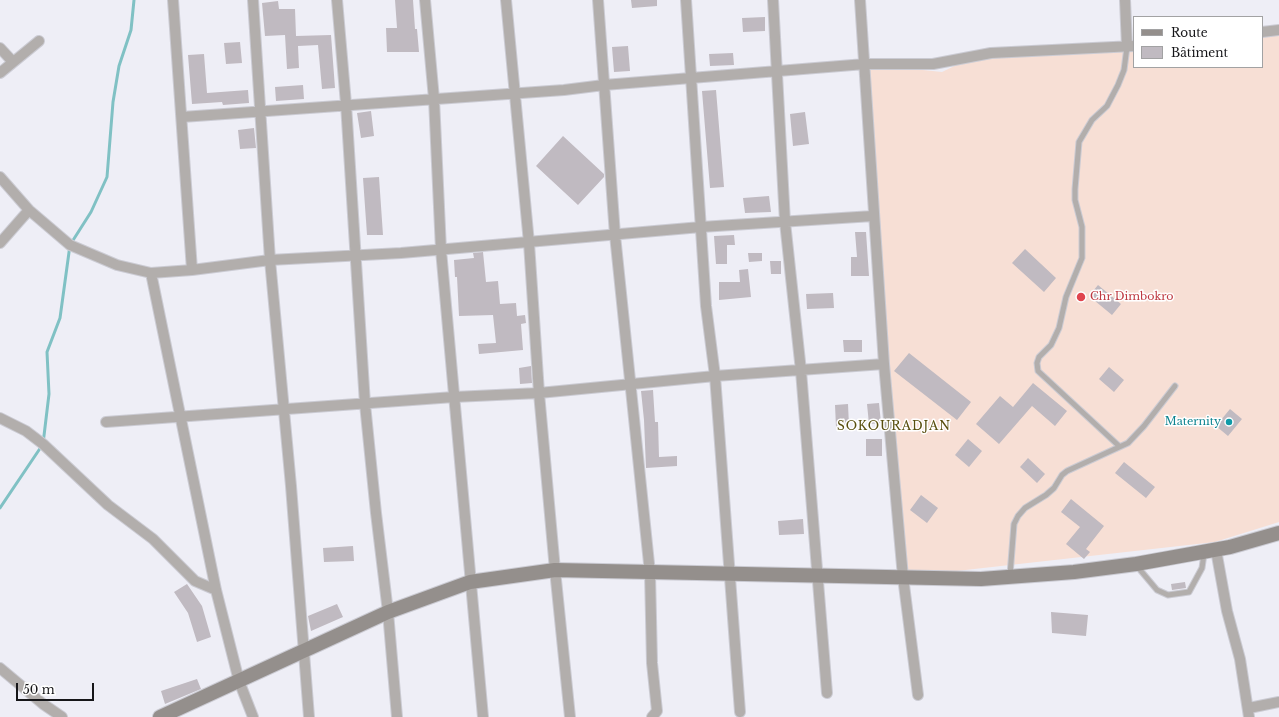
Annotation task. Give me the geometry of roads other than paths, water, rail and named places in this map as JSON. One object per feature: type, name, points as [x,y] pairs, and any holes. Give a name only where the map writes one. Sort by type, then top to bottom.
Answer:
[{"type":"main road","points":[[160,717],[388,612],[470,582],[555,570],[981,579],[1074,572],[1136,564],[1210,551],[1254,541],[1279,533]]},
{"type":"street","points":[[173,0],[192,270]]},
{"type":"street","points":[[253,0],[270,260],[284,409],[309,717]]},
{"type":"street","points":[[337,0],[346,104],[365,404],[388,612],[397,717]]},
{"type":"street","points":[[425,0],[434,100],[441,250],[464,490],[470,582],[483,717]]},
{"type":"street","points":[[506,0],[529,243],[539,393],[570,717]]},
{"type":"street","points":[[598,0],[615,235],[650,573],[652,663],[657,711],[652,717]]},
{"type":"street","points":[[686,0],[706,306],[715,376],[740,712]]},
{"type":"street","points":[[773,0],[785,222],[801,371],[827,693]]},
{"type":"street","points":[[860,0],[873,216],[884,364],[903,577],[918,696]]},
{"type":"street","points":[[182,117],[346,104],[434,100],[865,64],[933,64],[991,53],[1130,46],[1125,0]]},
{"type":"street","points":[[1263,32],[1279,30]]},
{"type":"street","points":[[0,73],[39,41]]},
{"type":"street","points":[[0,48],[13,62]]},
{"type":"street","points":[[0,177],[29,210],[62,239],[75,247],[117,265],[151,273],[192,270],[270,260],[441,250],[701,228],[873,216]]},
{"type":"street","points":[[0,243],[29,210]]},
{"type":"street","points":[[151,273],[179,417],[216,590],[239,681],[253,717]]},
{"type":"street","points":[[106,422],[454,397],[539,393],[715,376],[884,364]]},
{"type":"street","points":[[0,418],[26,431],[43,444],[108,505],[152,539],[190,576],[216,590]]},
{"type":"street","points":[[1210,551],[1240,659],[1249,713],[1279,702]]},
{"type":"street","points":[[0,668],[42,704],[62,717]]},
{"type":"lane","points":[[1119,446],[1038,371],[1037,363],[1039,357],[1051,345],[1059,328],[1066,297],[1082,258],[1082,227],[1075,200],[1079,142],[1092,120],[1106,106],[1118,85],[1124,70],[1130,46]]},
{"type":"lane","points":[[1010,577],[1014,524],[1018,516],[1025,508],[1046,495],[1054,488],[1062,475],[1067,471],[1128,443],[1175,386]]},
{"type":"lane","points":[[1136,564],[1157,590],[1168,595],[1190,592],[1210,551]]},
{"type":"waterway","points":[[0,508],[43,444],[49,394],[47,352],[60,318],[70,245],[91,212],[107,177],[113,102],[119,66],[131,30],[134,0]]},
{"type":"place","name":"Chr Dimbokro","points":[[1081,297]]},
{"type":"place","name":"Maternity","points":[[1229,422]]},
{"type":"district","name":"SOKOURADJAN","points":[[894,427]]}]
